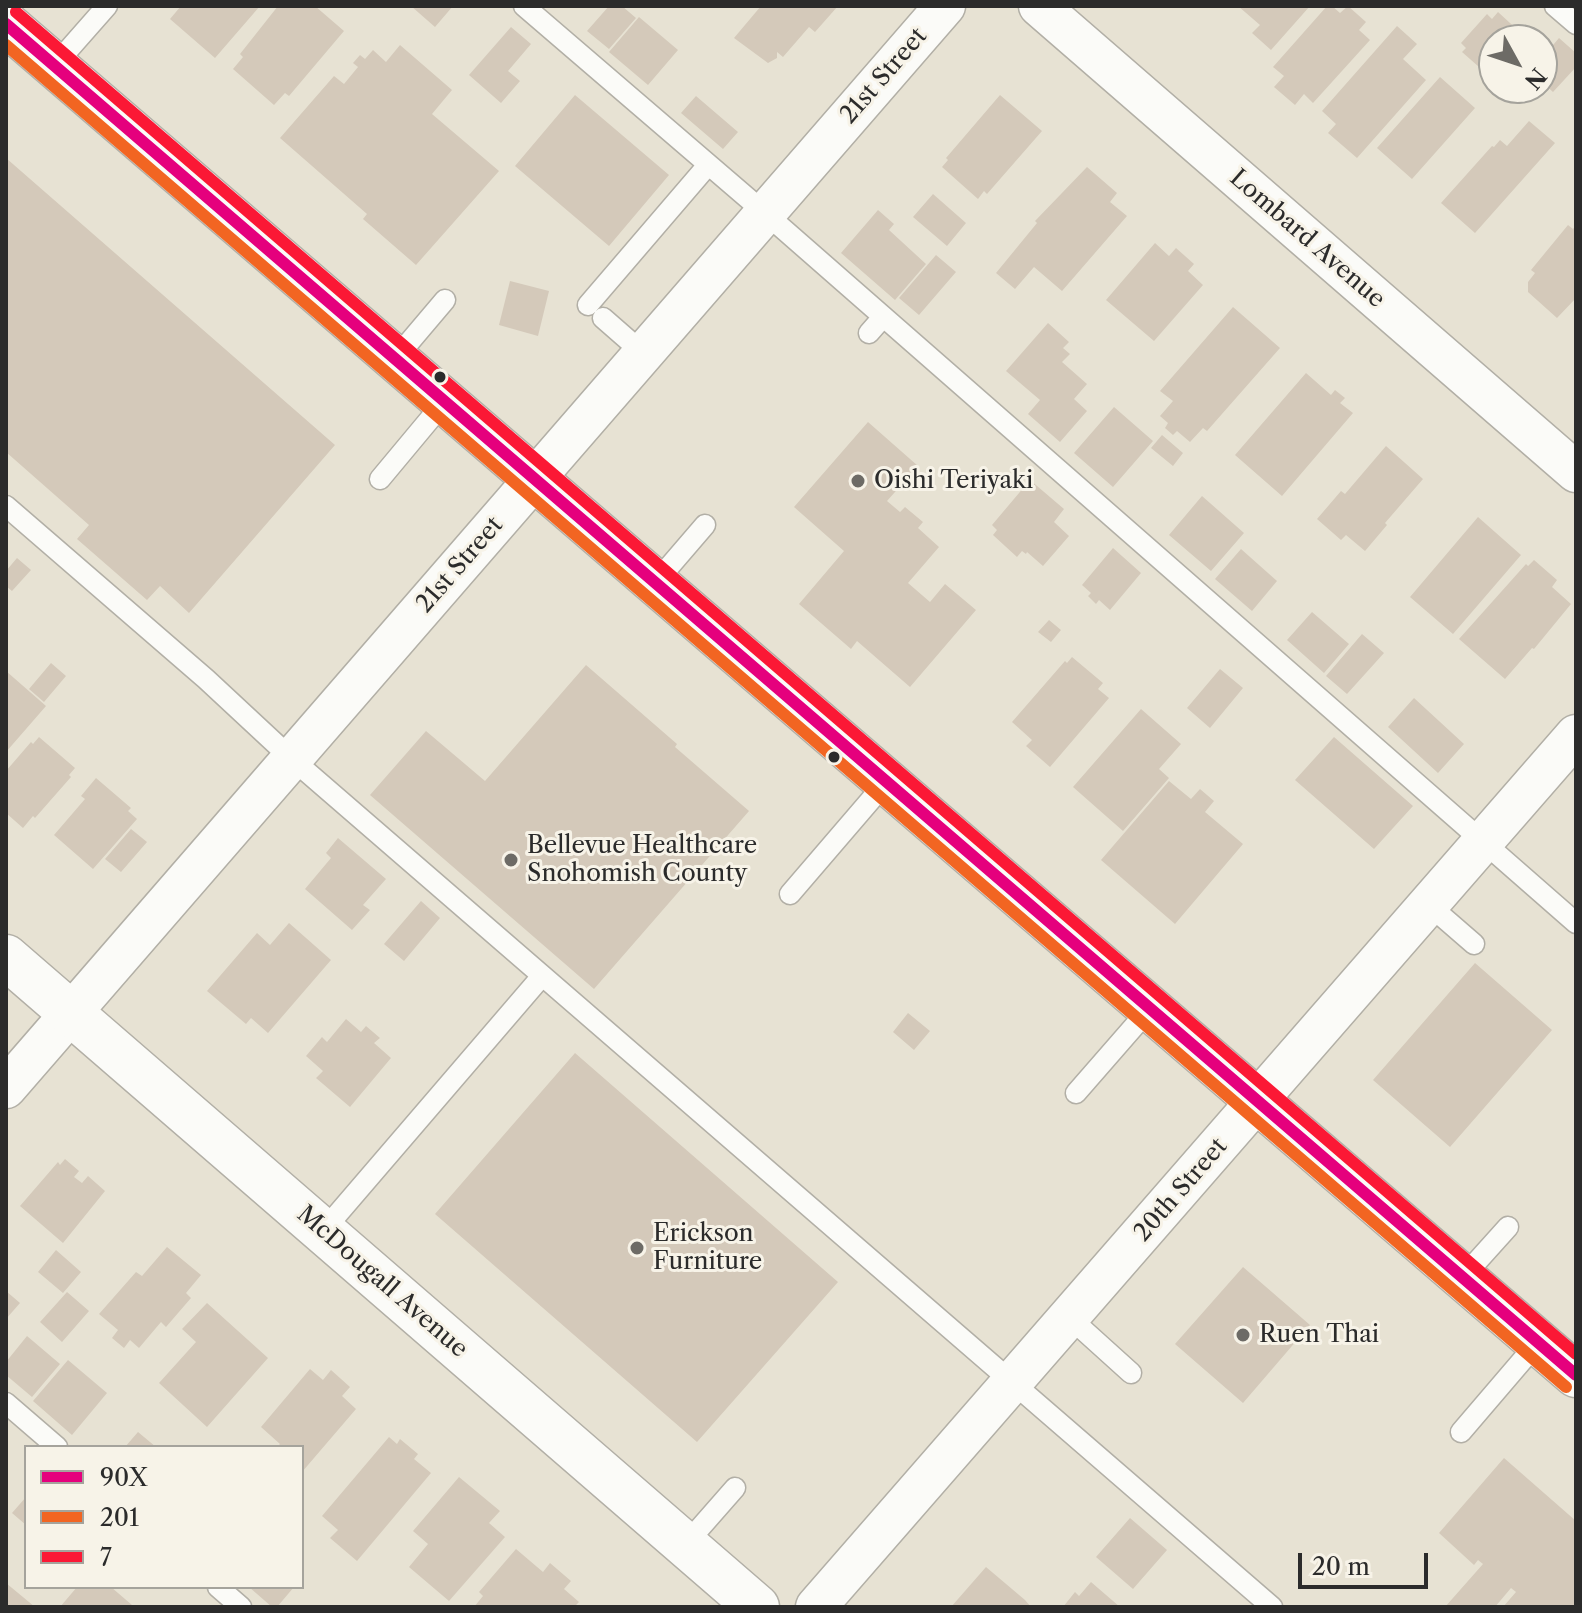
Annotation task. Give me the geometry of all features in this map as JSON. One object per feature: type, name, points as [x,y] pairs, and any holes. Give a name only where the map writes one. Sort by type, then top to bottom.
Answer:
[{"type":"main road","points":[[6,24],[1576,1375]]},
{"type":"main road","name":"McDougall Avenue","points":[[6,957],[757,1607]]},
{"type":"street","name":"21st Street","points":[[6,1088],[945,6]]},
{"type":"street","name":"Lombard Avenue","points":[[1039,6],[1576,472]]},
{"type":"street","name":"20th Street","points":[[816,1607],[1576,735]]},
{"type":"lane","points":[[55,65],[107,6]]},
{"type":"lane","points":[[524,6],[1576,923]]},
{"type":"lane","points":[[1555,6],[1576,24]]},
{"type":"lane","points":[[643,353],[596,312],[708,165]]},
{"type":"lane","points":[[395,359],[445,300]]},
{"type":"lane","points":[[869,333],[883,317]]},
{"type":"lane","points":[[380,479],[445,401]]},
{"type":"lane","points":[[6,506],[212,672],[292,759],[1272,1607]]},
{"type":"lane","points":[[656,582],[705,525]]},
{"type":"lane","points":[[790,894],[887,781]]},
{"type":"lane","points":[[1429,905],[1474,944]]},
{"type":"lane","points":[[323,1231],[542,976]]},
{"type":"lane","points":[[1076,1093],[1151,1007]]},
{"type":"lane","points":[[1463,1277],[1508,1227]]},
{"type":"lane","points":[[1069,1317],[1131,1373]]},
{"type":"lane","points":[[1461,1432],[1538,1342]]},
{"type":"lane","points":[[6,1403],[55,1445]]},
{"type":"lane","points":[[685,1545],[735,1488]]},
{"type":"lane","points":[[220,1589],[241,1607]]},
{"type":"building","points":[[181,6],[260,6],[215,58],[170,19]]},
{"type":"building","points":[[278,6],[315,6],[344,31],[289,96],[285,93],[274,105],[233,69],[243,57],[240,54]]},
{"type":"building","points":[[411,6],[453,6],[435,27]]},
{"type":"building","points":[[609,6],[622,6],[636,18],[609,49],[587,31]]},
{"type":"building","points":[[761,6],[838,6],[815,32],[809,27],[783,57],[777,52],[777,58],[768,63],[734,38]]},
{"type":"building","points":[[1238,6],[1310,6],[1271,50],[1252,33],[1260,25]]},
{"type":"building","points":[[1327,6],[1340,13],[1348,6],[1366,22],[1359,30],[1370,40],[1313,103],[1304,94],[1295,105],[1274,87],[1284,76],[1273,67]]},
{"type":"building","points":[[1498,12],[1511,24],[1478,24],[1487,14],[1492,19]]},
{"type":"building","points":[[639,17],[678,50],[648,85],[609,52]]},
{"type":"building","points":[[1478,24],[1478,66],[1462,52],[1466,48],[1461,43]]},
{"type":"building","points":[[1397,26],[1417,44],[1403,59],[1426,80],[1357,158],[1328,133],[1336,124],[1322,111]]},
{"type":"building","points":[[511,27],[531,44],[508,71],[520,81],[501,103],[469,75]]},
{"type":"building","points":[[1558,39],[1576,53],[1576,67],[1558,87]]},
{"type":"building","points":[[400,45],[452,90],[432,114],[499,171],[416,265],[363,219],[367,214],[280,138],[334,76],[344,84],[358,67],[353,63],[360,55],[365,59],[373,50],[386,62]]},
{"type":"building","points":[[1440,77],[1475,108],[1412,179],[1377,148]]},
{"type":"building","points":[[575,95],[669,175],[609,246],[515,166]]},
{"type":"building","points":[[1000,95],[1042,131],[987,194],[984,191],[978,199],[942,167],[948,160],[946,158]]},
{"type":"building","points":[[696,96],[738,132],[723,149],[681,113]]},
{"type":"building","points":[[1529,121],[1555,143],[1475,233],[1441,203],[1492,146],[1500,140],[1507,146]]},
{"type":"building","points":[[6,158],[335,445],[189,613],[160,586],[147,600],[77,539],[89,525],[6,452]]},
{"type":"building","points":[[1087,167],[1117,193],[1110,202],[1127,216],[1062,291],[1034,267],[1015,289],[996,273],[1037,223],[1035,221]]},
{"type":"building","points":[[933,194],[966,223],[947,246],[913,217]]},
{"type":"building","points":[[878,210],[894,224],[889,230],[926,264],[895,300],[841,253]]},
{"type":"building","points":[[1568,225],[1573,229],[1576,225],[1576,298],[1557,318],[1528,292],[1528,282],[1535,273],[1531,270]]},
{"type":"building","points":[[1155,243],[1169,256],[1176,248],[1194,264],[1188,271],[1203,285],[1154,341],[1106,300]]},
{"type":"building","points":[[936,255],[956,272],[919,315],[899,298]]},
{"type":"building","points":[[510,281],[549,291],[538,336],[499,325]]},
{"type":"building","points":[[1233,307],[1280,348],[1207,431],[1203,428],[1190,442],[1177,431],[1173,435],[1165,428],[1168,423],[1160,416],[1173,401],[1160,391]]},
{"type":"building","points":[[1048,323],[1069,342],[1063,348],[1070,354],[1062,362],[1087,384],[1074,399],[1087,411],[1060,442],[1028,414],[1040,400],[1006,371]]},
{"type":"building","points":[[1306,373],[1331,395],[1335,390],[1345,398],[1340,403],[1353,413],[1282,496],[1235,455]]},
{"type":"building","points":[[1114,407],[1153,441],[1113,487],[1074,453]]},
{"type":"building","points":[[868,422],[918,466],[887,501],[900,512],[905,507],[923,522],[918,528],[939,547],[908,583],[930,602],[945,584],[976,610],[910,687],[857,641],[851,649],[799,604],[844,551],[794,507]]},
{"type":"building","points":[[1162,435],[1183,453],[1173,466],[1151,448]]},
{"type":"building","points":[[1386,446],[1423,479],[1365,551],[1346,535],[1341,540],[1317,519],[1341,491],[1345,494]]},
{"type":"building","points":[[1030,480],[1064,509],[1054,522],[1069,536],[1043,566],[1027,552],[1022,551],[1017,557],[993,535],[997,530],[992,525]]},
{"type":"building","points":[[1202,496],[1244,533],[1211,571],[1169,535]]},
{"type":"building","points":[[1478,517],[1521,555],[1453,634],[1410,597]]},
{"type":"building","points":[[1113,548],[1141,573],[1110,610],[1099,600],[1096,604],[1088,596],[1091,593],[1082,585]]},
{"type":"building","points":[[1241,549],[1277,581],[1252,611],[1215,579]]},
{"type":"building","points":[[17,558],[31,570],[12,591],[6,586],[6,571]]},
{"type":"building","points":[[1534,560],[1557,580],[1552,587],[1571,604],[1505,679],[1459,639],[1526,564],[1528,566]]},
{"type":"building","points":[[1312,612],[1349,644],[1324,673],[1287,640]]},
{"type":"building","points":[[1049,620],[1061,630],[1051,642],[1038,632]]},
{"type":"building","points":[[1362,634],[1384,653],[1347,694],[1326,676]]},
{"type":"building","points":[[1072,657],[1103,683],[1098,689],[1109,698],[1050,767],[1026,746],[1032,740],[1012,722],[1065,661],[1067,663]]},
{"type":"building","points":[[51,663],[66,676],[44,702],[29,689]]},
{"type":"building","name":"Bellevue Healthcare Snohomish County","points":[[586,665],[749,811],[594,989],[370,795],[426,731],[485,781]]},
{"type":"building","points":[[1220,669],[1243,688],[1210,728],[1187,708]]},
{"type":"building","points":[[6,671],[46,706],[6,752]]},
{"type":"building","points":[[1414,698],[1464,744],[1438,773],[1388,727]]},
{"type":"building","points":[[1141,709],[1181,744],[1159,769],[1169,778],[1123,831],[1073,787]]},
{"type":"building","points":[[39,737],[75,768],[69,775],[71,777],[23,828],[6,813],[6,771]]},
{"type":"building","points":[[1334,737],[1413,806],[1374,849],[1295,780]]},
{"type":"building","points":[[96,778],[131,808],[128,811],[137,819],[93,869],[54,835],[85,799],[81,796]]},
{"type":"building","points":[[1169,781],[1191,799],[1200,789],[1214,801],[1205,812],[1243,844],[1175,924],[1101,860]]},
{"type":"building","points":[[131,829],[147,842],[121,872],[105,859]]},
{"type":"building","points":[[338,838],[386,879],[363,905],[370,910],[352,930],[305,889],[331,858],[326,853]]},
{"type":"building","points":[[421,901],[440,918],[404,961],[384,944]]},
{"type":"building","points":[[289,923],[331,960],[268,1033],[251,1018],[246,1024],[207,991],[257,933],[270,945]]},
{"type":"building","points":[[1475,963],[1552,1030],[1450,1147],[1373,1080]]},
{"type":"building","points":[[908,1013],[930,1031],[914,1050],[893,1032]]},
{"type":"building","points":[[346,1019],[361,1032],[366,1026],[380,1038],[374,1043],[391,1058],[350,1107],[316,1078],[323,1071],[306,1056],[322,1037],[327,1042]]},
{"type":"building","name":"Erickson Furniture","points":[[575,1053],[838,1282],[697,1442],[435,1214]]},
{"type":"building","points":[[65,1159],[79,1171],[74,1177],[82,1183],[88,1176],[105,1191],[63,1243],[20,1206],[58,1162],[60,1165]]},
{"type":"building","points":[[167,1247],[201,1275],[186,1293],[191,1298],[166,1327],[161,1322],[139,1348],[130,1340],[124,1348],[112,1338],[118,1330],[99,1314],[136,1272],[142,1276]]},
{"type":"building","points":[[56,1250],[81,1272],[63,1293],[38,1272]]},
{"type":"building","name":"Ruen Thai","points":[[1243,1267],[1310,1325],[1243,1403],[1175,1344]]},
{"type":"building","points":[[6,1291],[20,1303],[6,1319]]},
{"type":"building","points":[[67,1292],[89,1311],[62,1342],[40,1322]]},
{"type":"building","points":[[207,1303],[268,1358],[207,1427],[159,1383],[196,1342],[182,1329]]},
{"type":"building","points":[[27,1336],[60,1364],[32,1397],[6,1375],[6,1362]]},
{"type":"building","points":[[68,1360],[107,1393],[72,1435],[33,1401]]},
{"type":"building","points":[[310,1369],[323,1380],[331,1370],[350,1387],[342,1396],[356,1409],[304,1470],[304,1445],[279,1445],[261,1427]]},
{"type":"building","points":[[138,1432],[154,1445],[127,1445]]},
{"type":"building","points":[[389,1437],[397,1444],[400,1439],[418,1454],[414,1459],[431,1473],[357,1561],[330,1538],[338,1530],[322,1516]]},
{"type":"building","points":[[1504,1458],[1576,1521],[1576,1607],[1503,1607],[1516,1592],[1511,1588],[1495,1607],[1445,1607],[1483,1564],[1478,1560],[1474,1565],[1439,1533]]},
{"type":"building","points":[[459,1477],[500,1511],[489,1523],[505,1537],[449,1601],[409,1567],[428,1544],[413,1531]]},
{"type":"building","points":[[24,1499],[24,1523],[12,1513]]},
{"type":"building","points":[[1130,1518],[1167,1550],[1133,1589],[1096,1557]]},
{"type":"building","points":[[516,1549],[543,1572],[550,1563],[571,1581],[564,1589],[579,1602],[574,1607],[474,1607],[483,1596],[479,1592]]},
{"type":"building","points":[[986,1567],[1025,1600],[1031,1607],[951,1607]]},
{"type":"building","points":[[1091,1582],[1120,1607],[1063,1607],[1075,1592],[1079,1596]]},
{"type":"building","points":[[6,1583],[35,1607],[6,1607]]},
{"type":"building","points":[[75,1589],[113,1589],[132,1605],[60,1607]]},
{"type":"building","points":[[251,1589],[292,1589],[277,1607],[272,1607]]},
{"type":"transit line","name":"7","points":[[16,12],[1576,1354]]},
{"type":"transit line","name":"90X","points":[[6,24],[1576,1375]]},
{"type":"transit line","name":"201","points":[[6,45],[1566,1387]]},
{"type":"place","name":"Oishi Teriyaki","points":[[858,481]]},
{"type":"place","name":"Bellevue Healthcare Snohomish County","points":[[511,860]]},
{"type":"place","name":"Erickson Furniture","points":[[637,1248]]},
{"type":"place","name":"Ruen Thai","points":[[1243,1335]]}]
